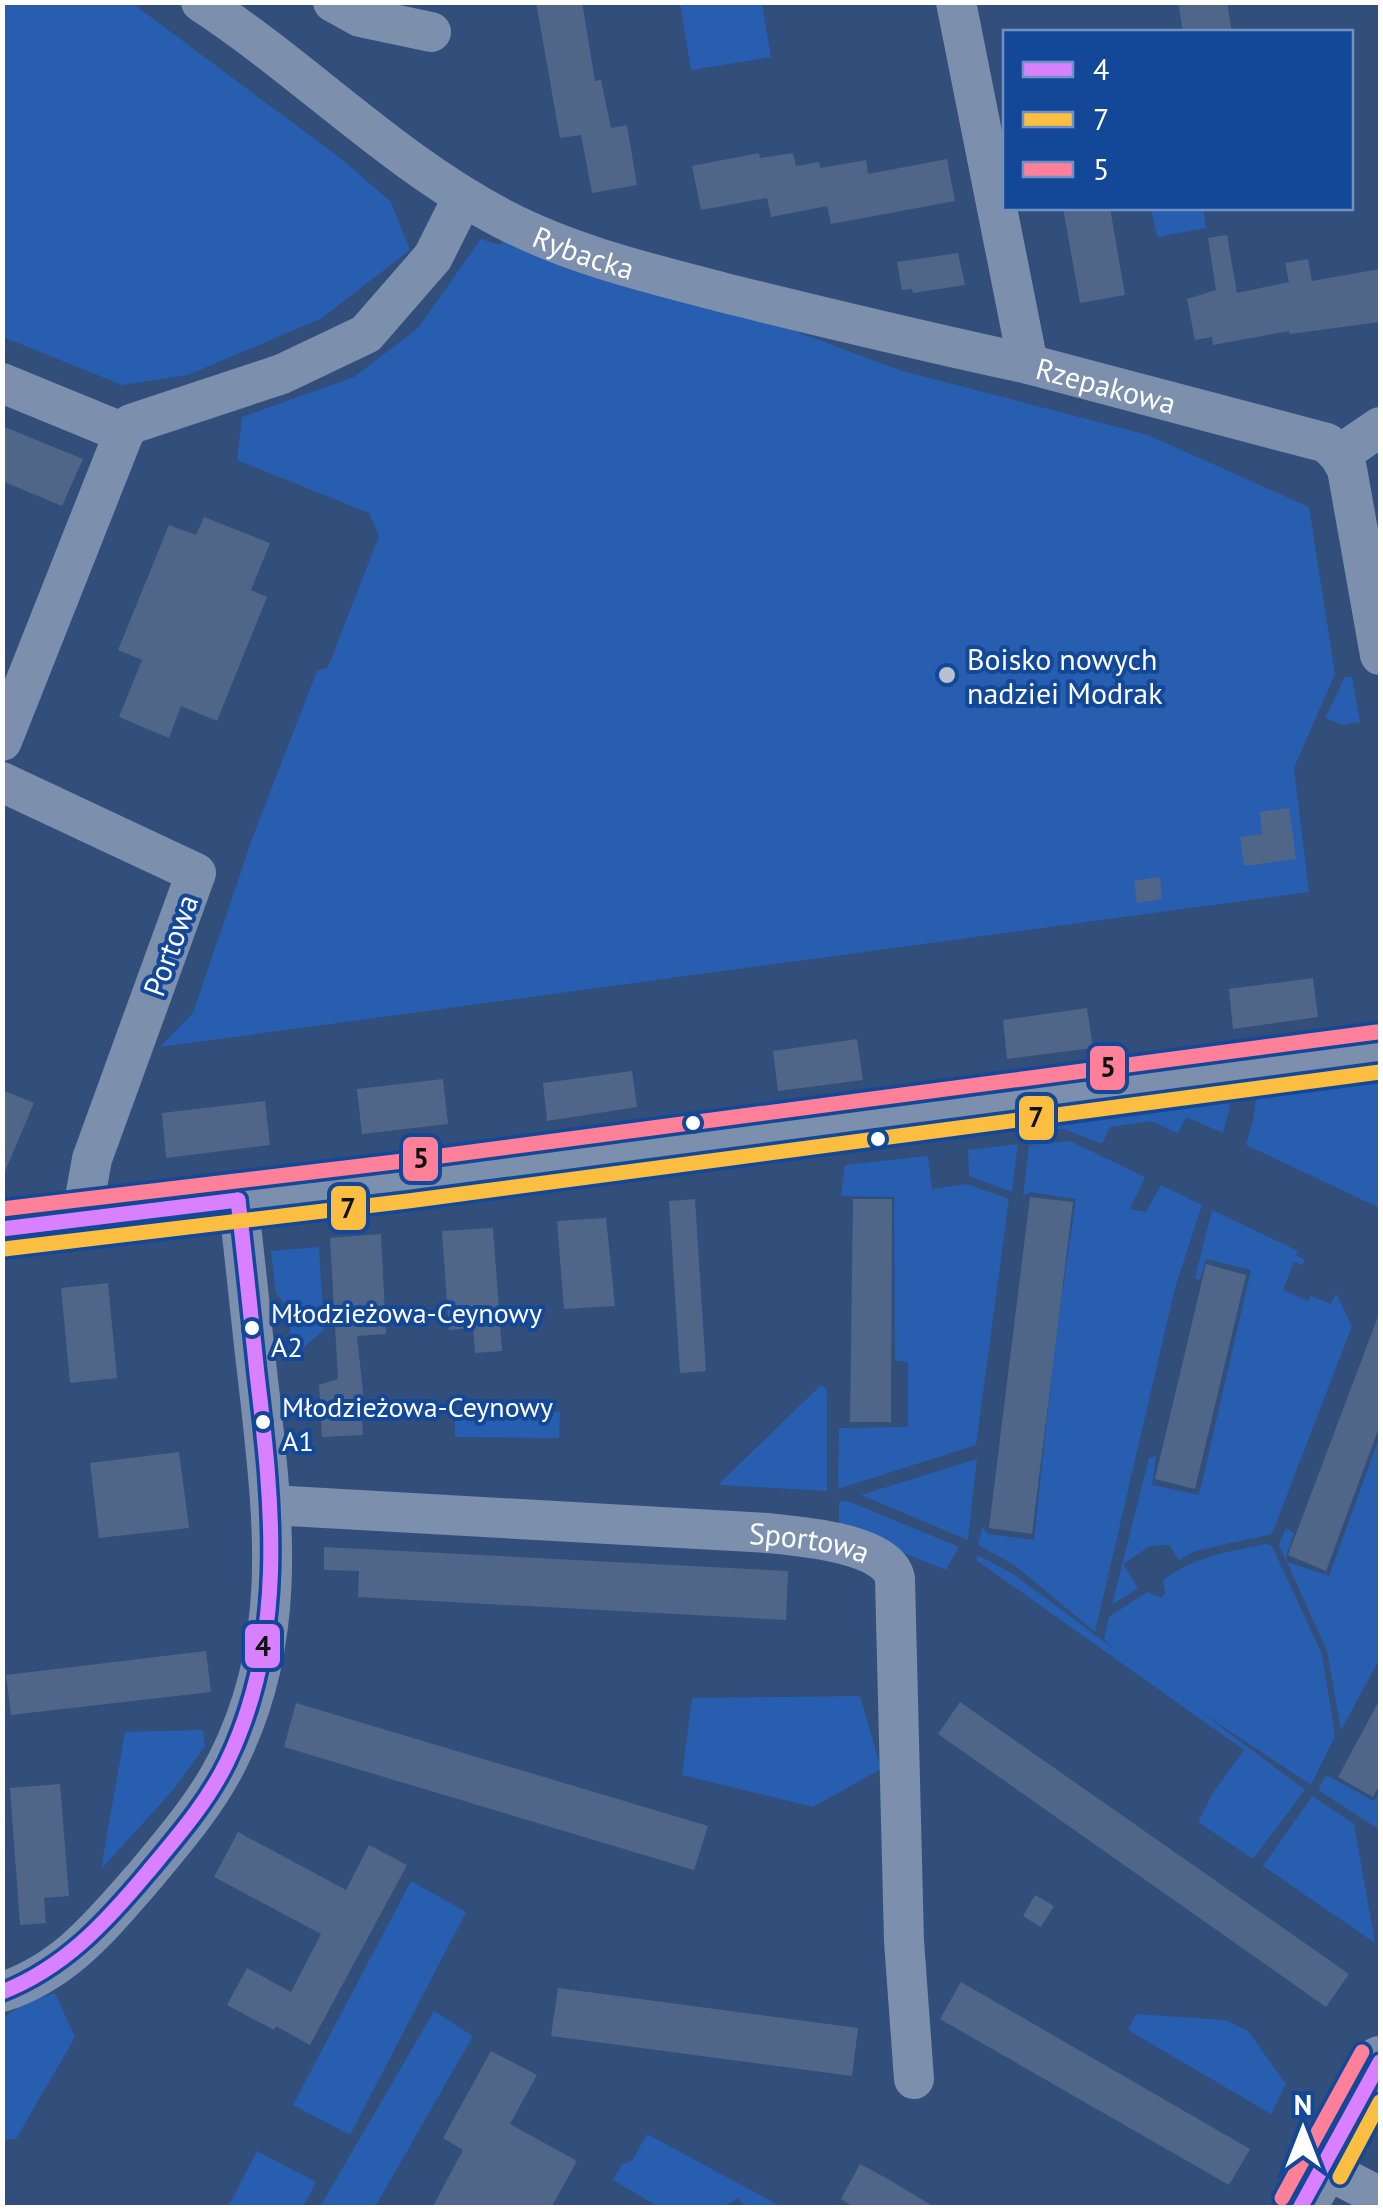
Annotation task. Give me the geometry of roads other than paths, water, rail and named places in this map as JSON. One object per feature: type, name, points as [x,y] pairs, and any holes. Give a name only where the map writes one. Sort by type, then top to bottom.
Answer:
[{"type":"main road","points":[[1311,2187],[1380,2062]]},
{"type":"street","name":"Rybacka","points":[[200,2],[396,152],[464,197],[580,253],[842,322],[1028,364]]},
{"type":"street","points":[[333,2],[360,16],[431,32]]},
{"type":"street","name":"Rzepakowa","points":[[956,2],[1028,364],[1309,436],[1327,443],[1340,456]]},
{"type":"street","points":[[2,741],[124,434],[132,424],[282,374],[366,334],[433,256],[464,197]]},
{"type":"street","points":[[2,383],[124,434]]},
{"type":"street","points":[[1380,427],[1340,456],[1347,469],[1360,528],[1380,655]]},
{"type":"street","name":"Portowa","points":[[2,782],[196,873],[92,1160],[84,1204],[86,1220]]},
{"type":"street","points":[[2,1229],[1380,1052]]},
{"type":"street","points":[[2,1992],[38,1977],[76,1952],[97,1931],[183,1828],[228,1761],[254,1692],[272,1617],[272,1505],[238,1200]]},
{"type":"street","name":"Sportowa","points":[[272,1505],[767,1532],[832,1542],[887,1560],[894,1568],[895,1579],[904,1941],[914,2079]]},
{"type":"street","points":[[1311,2187],[1380,2198]]},
{"type":"place","name":"Boisko nowych nadziei Modrak","points":[[947,675]]},
{"type":"place","name":"Młodzieżowa-Ceynowy A2","points":[[252,1328]]},
{"type":"place","name":"Młodzieżowa-Ceynowy A1","points":[[263,1422]]}]
